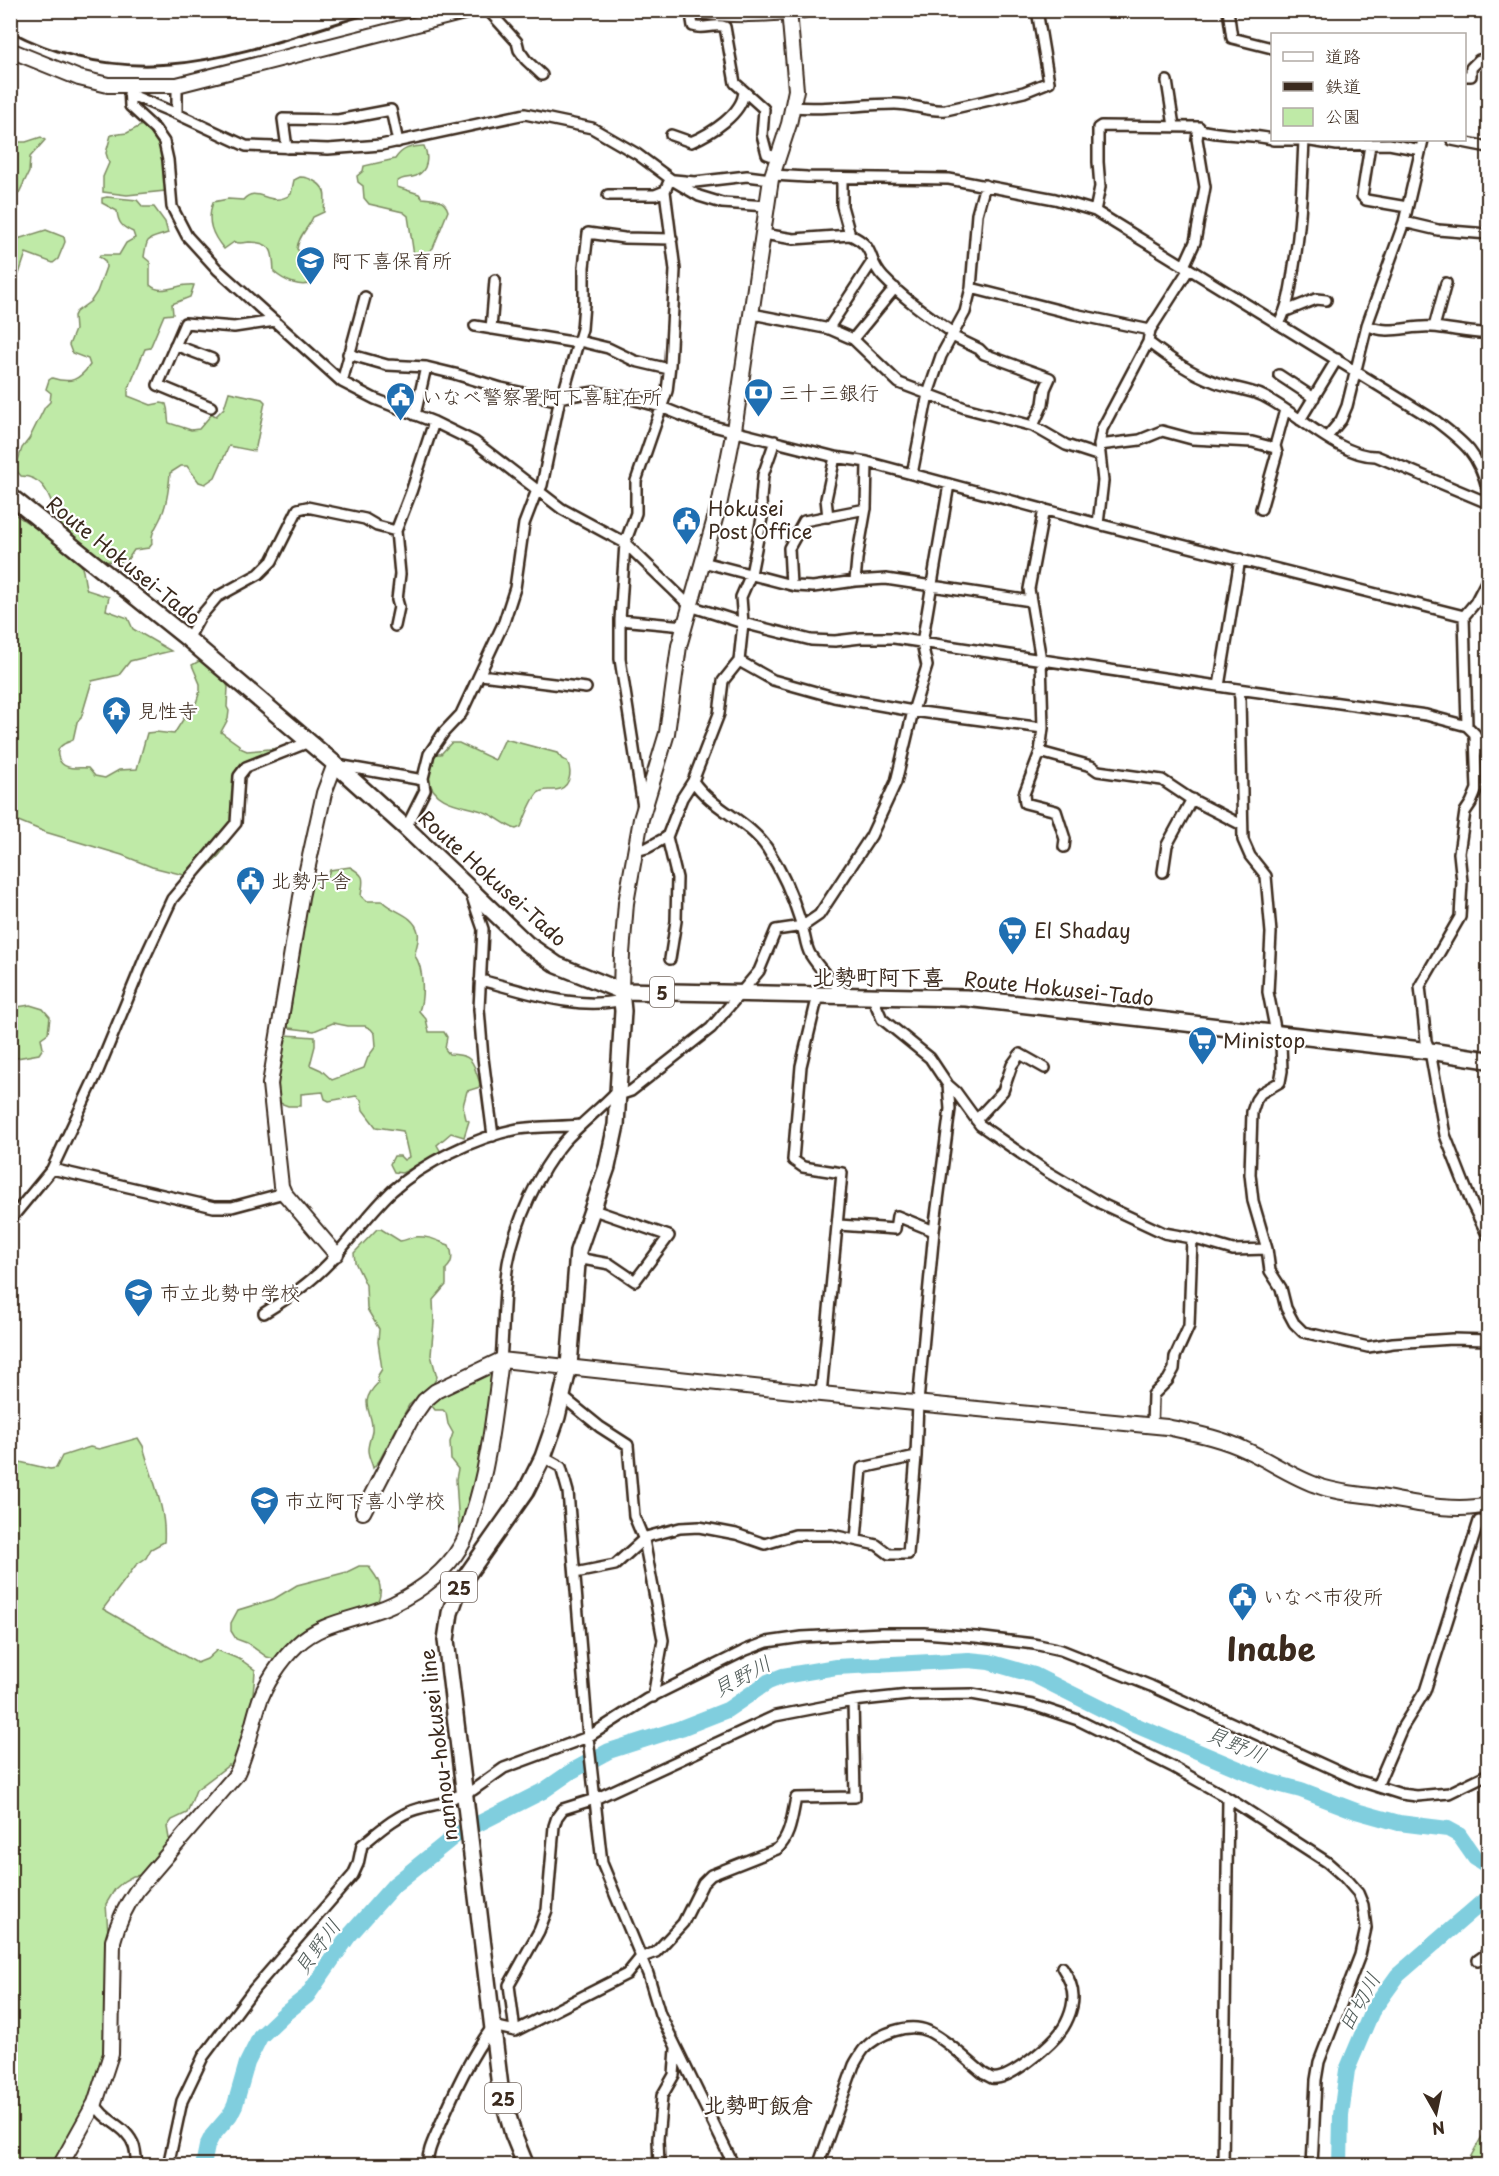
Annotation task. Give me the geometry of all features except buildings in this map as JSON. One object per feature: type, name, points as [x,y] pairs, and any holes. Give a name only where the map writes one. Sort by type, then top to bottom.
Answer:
[{"type":"main road","name":"Route Hokusei-Tado","points":[[10,496],[188,639],[335,764],[406,828],[527,944],[557,965],[622,996],[740,993],[966,998],[1430,1051],[1488,1060]]},
{"type":"main road","name":"nannou-hokusei line","points":[[526,2166],[513,2134],[503,2098],[472,1860],[461,1800],[446,1640],[454,1598],[467,1573],[515,1508],[543,1457],[563,1396],[569,1366],[577,1258],[591,1209],[608,1167],[612,1146],[619,1092],[622,996]]},
{"type":"street","points":[[129,90],[177,86],[472,10]]},
{"type":"street","points":[[488,10],[517,42],[526,60],[542,75]]},
{"type":"street","points":[[778,158],[767,154],[762,135],[764,109],[735,83],[725,27],[714,25],[696,28],[693,26],[693,11],[738,15],[804,10]]},
{"type":"street","points":[[793,107],[809,109],[898,104],[938,111],[1024,92],[1041,86],[1049,82],[1037,10]]},
{"type":"street","points":[[1228,10],[1232,38],[1271,48]]},
{"type":"street","points":[[480,980],[573,1002],[606,1004],[622,996],[623,931],[636,851],[644,811],[667,733],[676,658],[720,501],[734,430],[772,177],[796,90],[789,11]]},
{"type":"street","points":[[10,50],[79,78],[129,90],[246,146],[364,148],[525,114],[592,128],[637,154],[699,196],[715,202],[767,206]]},
{"type":"street","points":[[1466,75],[1471,76],[1471,68],[1479,60],[1488,60]]},
{"type":"street","points":[[1167,81],[1174,126]]},
{"type":"street","points":[[177,86],[177,114]]},
{"type":"street","points":[[129,90],[130,106],[155,129],[164,142],[172,207],[187,236],[218,270],[342,382],[375,399],[434,422],[475,442],[562,509],[626,543],[690,606],[743,623],[811,640],[835,642],[861,638],[894,638],[1426,715],[1467,726],[1475,734],[1488,759]]},
{"type":"street","points":[[671,135],[692,142],[707,136],[736,109],[744,99],[744,92]]},
{"type":"street","points":[[287,148],[283,119],[338,120],[391,110],[398,142]]},
{"type":"street","points":[[1095,211],[1100,187],[1098,128],[1101,126],[1199,127],[1198,129],[1222,135],[1256,135],[1271,139]]},
{"type":"street","points":[[1098,524],[1103,481],[1099,445],[1102,429],[1148,342],[1150,330],[1186,267],[1195,242],[1205,187],[1197,139],[1198,129]]},
{"type":"street","points":[[1279,324],[1286,311],[1300,225],[1304,141]]},
{"type":"street","points":[[1311,141],[1337,145],[1389,144],[1421,150]]},
{"type":"street","points":[[1327,437],[1341,420],[1347,406],[1354,369],[1367,325],[1404,222],[1423,141]]},
{"type":"street","points":[[1457,141],[1488,147]]},
{"type":"street","points":[[1370,145],[1362,196],[1366,200],[1407,207]]},
{"type":"street","points":[[671,179],[695,182],[747,176],[941,179],[1055,199],[1095,211],[1436,421],[1464,441],[1476,456],[1484,472],[1488,491]]},
{"type":"street","points":[[842,178],[842,206],[850,235]]},
{"type":"street","points":[[608,195],[655,195],[665,190],[671,179]]},
{"type":"street","points":[[912,474],[928,394],[941,356],[966,312],[971,288],[977,214],[985,185]]},
{"type":"street","points":[[644,811],[620,659],[620,620],[626,543],[636,513],[636,481],[667,391],[675,270],[665,190]]},
{"type":"street","points":[[1404,222],[1438,230],[1488,234]]},
{"type":"street","points":[[406,828],[425,790],[423,780],[429,754],[444,732],[461,714],[504,622],[514,588],[524,524],[545,474],[560,398],[578,342],[584,304],[584,267],[588,233],[624,238],[672,239]]},
{"type":"street","points":[[763,234],[794,239],[850,235],[866,244],[872,254],[872,262],[828,328]]},
{"type":"street","points":[[872,262],[895,288],[953,335],[984,354],[1050,378],[1045,389],[1043,404],[1033,426]]},
{"type":"street","points":[[491,328],[495,280]]},
{"type":"street","points":[[1434,327],[1446,283]]},
{"type":"street","points":[[853,339],[895,288]]},
{"type":"street","points":[[971,288],[1150,330]]},
{"type":"street","points":[[342,382],[365,297]]},
{"type":"street","points":[[1286,311],[1316,299],[1326,300]]},
{"type":"street","points":[[752,314],[828,328],[853,339],[899,382],[965,408],[1033,426],[1066,445],[1100,456]]},
{"type":"street","points":[[211,407],[158,385],[185,323],[234,327],[275,321]]},
{"type":"street","points":[[1367,325],[1377,330],[1391,331],[1414,326],[1488,333]]},
{"type":"street","points":[[475,326],[608,348],[635,361],[669,369]]},
{"type":"street","points":[[1148,342],[1180,366],[1215,382],[1262,396],[1341,447],[1365,456],[1376,456],[1488,503]]},
{"type":"street","points":[[175,345],[213,360]]},
{"type":"street","points":[[348,354],[379,364],[426,367],[551,399],[599,392],[661,407],[700,423],[835,457],[867,462],[1098,524],[1464,616]]},
{"type":"street","points":[[1300,420],[1337,359]]},
{"type":"street","points":[[415,415],[426,367]]},
{"type":"street","points":[[1279,375],[1314,398]]},
{"type":"street","points":[[1261,509],[1277,453],[1275,448],[1285,410]]},
{"type":"street","points":[[395,626],[399,607],[397,600],[400,574],[396,531],[434,422]]},
{"type":"street","points":[[1099,445],[1140,440],[1162,431],[1192,439],[1252,441],[1275,448]]},
{"type":"street","points":[[670,958],[676,921],[677,878],[667,837],[682,798],[693,781],[719,714],[723,681],[739,661],[743,623],[741,597],[751,574],[762,518],[763,475],[775,441]]},
{"type":"street","points":[[828,517],[826,499],[835,457]]},
{"type":"street","points":[[855,581],[866,509],[867,462]]},
{"type":"street","points":[[60,2166],[95,2103],[111,2054],[113,1941],[124,1908],[236,1775],[245,1753],[259,1703],[286,1657],[312,1633],[380,1610],[415,1593],[438,1573],[463,1544],[479,1497],[484,1473],[501,1360],[508,1263],[516,1232],[527,1204],[549,1162],[563,1143],[581,1125],[619,1092],[631,1091],[711,1029],[759,971],[776,930],[803,926],[819,915],[871,836],[896,782],[913,711],[927,666],[922,642],[949,484]]},
{"type":"street","points":[[188,639],[200,617],[217,597],[259,574],[272,561],[298,509],[307,507],[365,519],[377,526],[396,531]]},
{"type":"street","points":[[791,585],[789,548],[804,521],[866,509]]},
{"type":"street","points":[[1044,509],[1029,589],[1041,660],[1043,729],[1040,752],[1024,794],[1025,803],[1056,811],[1065,839],[1064,847]]},
{"type":"street","points":[[1219,686],[1240,558]]},
{"type":"street","points":[[703,562],[791,585],[813,587],[886,579],[1031,601]]},
{"type":"street","points":[[1467,726],[1464,616],[1488,580]]},
{"type":"street","points":[[620,620],[684,626]]},
{"type":"street","points":[[739,661],[773,680],[834,697],[913,711],[1043,729]]},
{"type":"street","points":[[481,675],[586,688]]},
{"type":"street","points":[[1238,689],[1243,840],[1250,856],[1266,876],[1271,933],[1268,992],[1276,1033],[1281,1043],[1280,1082],[1261,1093],[1256,1100],[1252,1122],[1250,1174],[1253,1201],[1267,1249],[1270,1271],[1281,1288],[1286,1308],[1294,1323],[1303,1332],[1368,1347],[1452,1339],[1488,1340]]},
{"type":"street","points":[[1475,734],[1477,789],[1472,803],[1464,812],[1459,853],[1462,882],[1460,917],[1420,986],[1426,1041],[1430,1051],[1445,1135],[1472,1204],[1488,1236]]},
{"type":"street","points":[[10,1220],[52,1169],[98,1071],[145,957],[172,899],[237,823],[239,776],[246,767],[309,742]]},
{"type":"street","points":[[1040,752],[1091,766],[1098,771],[1162,780],[1192,799],[1242,825]]},
{"type":"street","points":[[336,1254],[284,1193],[281,1186],[270,1084],[300,897],[324,793],[335,764],[423,780]]},
{"type":"street","points":[[693,781],[702,794],[753,833],[766,846],[780,870],[803,926],[808,951],[823,974],[847,995]]},
{"type":"street","points":[[1163,872],[1167,845],[1192,799]]},
{"type":"street","points":[[636,851],[667,837]]},
{"type":"street","points":[[469,889],[483,929],[479,1009],[493,1136]]},
{"type":"street","points":[[818,995],[801,1066],[793,1160],[803,1167],[842,1173],[839,1225],[821,1394]]},
{"type":"street","points":[[872,996],[882,1018],[930,1058],[976,1120],[1038,1166],[1102,1204],[1164,1233],[1192,1238],[1233,1250],[1267,1249]]},
{"type":"street","points":[[976,1120],[1003,1091],[1012,1065],[1020,1054],[1045,1068]]},
{"type":"street","points":[[575,1573],[615,1565],[646,1537],[680,1528],[699,1527],[736,1534],[765,1544],[795,1535],[832,1535],[877,1545],[889,1554],[908,1554],[918,1402],[934,1231],[950,1109],[948,1085]]},
{"type":"street","points":[[264,1313],[309,1281],[393,1190],[436,1161],[493,1136],[516,1130],[581,1125]]},
{"type":"street","points":[[52,1169],[214,1207],[232,1206],[284,1193]]},
{"type":"street","points":[[577,1258],[610,1264],[635,1281],[669,1236],[591,1209]]},
{"type":"street","points":[[839,1225],[895,1229],[897,1216],[934,1231]]},
{"type":"street","points":[[1152,1426],[1153,1395],[1168,1380],[1174,1369],[1175,1358],[1189,1326],[1192,1238]]},
{"type":"street","points":[[363,1512],[410,1421],[424,1401],[436,1391],[501,1360],[1152,1426],[1212,1436],[1246,1450],[1294,1476],[1341,1492],[1439,1507],[1460,1508],[1488,1505]]},
{"type":"street","points":[[563,1396],[600,1427],[628,1445],[634,1515],[644,1540],[663,1640],[653,1697]]},
{"type":"street","points":[[856,1539],[862,1468],[916,1456]]},
{"type":"street","points":[[543,1457],[557,1464],[564,1471],[568,1492],[588,1737],[602,1863],[648,1974],[660,2014],[734,2166]]},
{"type":"street","points":[[1377,1786],[1402,1728],[1425,1691],[1479,1521]]},
{"type":"street","points":[[473,1790],[504,1768],[588,1737],[653,1697],[746,1650],[767,1642],[802,1637],[924,1633],[1034,1644],[1061,1650],[1152,1686],[1356,1780],[1401,1794],[1449,1793],[1488,1774]]},
{"type":"street","points":[[515,2031],[509,1985],[539,1931],[547,1910],[554,1826],[563,1809],[595,1799],[775,1716],[853,1701],[909,1695],[972,1694],[1033,1705],[1078,1720],[1173,1767],[1228,1798],[1327,1862],[1358,1893],[1363,1905],[1366,1928],[1360,1955],[1319,2062],[1312,2166]]},
{"type":"street","points":[[428,2166],[427,2161],[433,2142],[459,2081],[475,2051],[493,2026],[515,2031],[627,1974],[640,1958],[656,1952],[682,1923],[703,1883],[711,1875],[777,1849],[783,1844],[791,1823],[796,1798],[855,1797],[853,1701]]},
{"type":"street","points":[[1223,2166],[1228,1798]]},
{"type":"street","points":[[168,2166],[182,2101],[203,2057],[254,1989],[352,1875],[358,1864],[362,1845],[403,1815],[416,1809],[461,1800]]},
{"type":"street","points":[[1478,1960],[1488,1953]]},
{"type":"street","points":[[818,2166],[854,2065],[863,2050],[874,2040],[892,2032],[915,2028],[928,2031],[984,2074],[992,2078],[1006,2076],[1020,2068],[1058,2035],[1069,2016],[1073,1997],[1070,1980],[1062,1967]]},
{"type":"street","points":[[659,2166],[658,2139],[662,2096],[674,2075],[676,2048]]},
{"type":"street","points":[[95,2103],[99,2113],[127,2134],[134,2144],[137,2166]]},
{"type":"green space","points":[[142,125],[150,129],[160,144],[164,162],[165,191],[127,195],[103,192],[103,177],[109,163],[106,153],[111,135],[127,133]]},
{"type":"green space","points":[[41,137],[45,140],[30,157],[29,172],[19,193],[11,194],[11,142],[26,142]]},
{"type":"green space","points":[[424,146],[427,159],[423,171],[416,176],[399,180],[397,187],[419,194],[422,198],[441,202],[448,211],[433,248],[415,262],[408,216],[403,212],[369,204],[364,198],[363,186],[358,182],[357,176],[363,171],[364,166],[395,159],[407,148]]},
{"type":"green space","points":[[300,177],[309,178],[322,187],[325,198],[324,212],[313,217],[298,244],[297,249],[301,253],[302,261],[316,270],[313,282],[304,285],[288,281],[274,272],[272,254],[268,246],[234,242],[224,249],[213,233],[210,222],[213,202],[228,199],[243,200],[253,194],[283,198],[291,194],[294,180]]},
{"type":"green space","points":[[102,198],[137,200],[143,207],[154,207],[165,222],[168,233],[152,238],[146,245],[144,257],[150,262],[150,285],[154,288],[165,289],[194,285],[190,297],[172,304],[173,314],[164,315],[150,348],[145,349],[128,390],[128,396],[151,405],[166,404],[169,423],[191,430],[199,429],[212,414],[216,416],[224,408],[229,392],[262,399],[265,402],[254,451],[229,446],[215,477],[205,484],[199,482],[187,466],[181,466],[170,473],[166,501],[153,533],[152,544],[149,548],[134,550],[128,559],[118,563],[103,562],[71,537],[63,528],[44,487],[31,478],[21,476],[15,469],[22,448],[50,402],[51,393],[46,389],[49,380],[52,378],[64,381],[74,379],[90,365],[88,359],[72,353],[69,345],[75,330],[74,316],[91,301],[97,292],[106,267],[100,255],[119,255],[126,243],[135,238],[133,232],[121,224],[117,211],[102,203]]},
{"type":"green space","points":[[46,230],[64,237],[65,242],[58,259],[53,263],[26,253],[19,274],[15,278],[11,277],[11,241]]},
{"type":"green space","points":[[13,513],[56,541],[78,559],[82,566],[87,590],[109,597],[106,610],[128,618],[133,629],[171,651],[130,661],[119,675],[92,681],[73,740],[64,744],[59,750],[58,757],[62,763],[70,768],[88,768],[95,776],[105,778],[119,770],[137,769],[147,733],[174,734],[184,718],[194,709],[200,684],[192,665],[201,660],[225,680],[228,687],[228,719],[221,732],[247,751],[282,748],[279,751],[248,760],[238,767],[233,784],[237,812],[231,838],[218,857],[196,878],[152,867],[122,855],[45,832],[11,818],[10,517]]},
{"type":"green space","points":[[505,739],[557,753],[567,761],[570,769],[570,777],[564,787],[543,790],[535,796],[521,827],[516,829],[487,813],[445,800],[432,788],[428,779],[435,754],[441,754],[451,743],[459,743],[495,760]]},
{"type":"green space","points":[[350,867],[363,879],[361,896],[366,901],[382,901],[407,917],[416,926],[418,938],[415,956],[420,968],[422,983],[419,1011],[426,1019],[429,1032],[444,1032],[447,1037],[445,1049],[449,1054],[464,1056],[470,1060],[480,1083],[480,1087],[467,1091],[463,1106],[466,1119],[469,1121],[464,1137],[451,1133],[437,1145],[442,1154],[402,1173],[394,1172],[390,1164],[394,1156],[400,1156],[404,1160],[409,1157],[403,1131],[376,1127],[363,1110],[361,1100],[356,1096],[329,1101],[325,1099],[323,1092],[301,1094],[301,1106],[288,1106],[280,1103],[279,1078],[286,1035],[315,1037],[310,1065],[321,1070],[332,1080],[364,1068],[376,1046],[375,1034],[365,1026],[333,1023],[314,1031],[288,1026],[311,881],[317,877],[327,878],[330,870]]},
{"type":"green space","points":[[30,1005],[43,1009],[50,1017],[48,1033],[41,1038],[43,1048],[39,1054],[11,1059],[11,1008]]},
{"type":"green space","points":[[377,1229],[381,1229],[400,1241],[424,1237],[449,1245],[452,1258],[446,1269],[446,1285],[433,1300],[431,1355],[437,1377],[432,1386],[409,1405],[373,1468],[368,1452],[372,1424],[367,1403],[368,1397],[378,1383],[377,1377],[382,1369],[378,1342],[379,1329],[367,1309],[366,1285],[355,1262],[354,1253]]},
{"type":"green space","points":[[496,1370],[487,1435],[464,1530],[459,1528],[456,1479],[458,1469],[451,1460],[450,1442],[453,1433],[446,1413],[443,1410],[435,1410],[432,1406],[441,1395]]},
{"type":"green space","points":[[138,1438],[143,1446],[161,1505],[164,1542],[151,1549],[146,1558],[136,1565],[103,1609],[197,1663],[207,1659],[217,1650],[241,1660],[255,1670],[253,1695],[245,1731],[233,1767],[229,1765],[196,1790],[187,1813],[172,1820],[167,1827],[170,1844],[143,1875],[133,1876],[115,1889],[106,1904],[108,1933],[105,2054],[94,2090],[53,2165],[11,2166],[11,1460],[50,1469],[56,1468],[62,1456],[90,1447],[99,1449]]},
{"type":"green space","points":[[359,1566],[368,1566],[377,1579],[380,1587],[378,1602],[279,1657],[274,1659],[267,1657],[247,1643],[236,1639],[231,1631],[231,1623],[238,1610],[274,1599],[297,1585],[347,1572]]},
{"type":"green space","points":[[1488,2128],[1488,2165],[1466,2165],[1480,2140]]},
{"type":"waterway","name":"貝野川","points":[[203,2166],[207,2146],[212,2136],[230,2115],[235,2105],[247,2063],[260,2037],[307,1996],[348,1937],[394,1885],[456,1835],[543,1791],[572,1771],[609,1751],[681,1728],[727,1710],[768,1682],[783,1676],[836,1667],[969,1660],[989,1662],[1034,1675],[1128,1722],[1270,1782],[1399,1823],[1448,1829],[1459,1835],[1475,1858],[1488,1866]]},
{"type":"waterway","name":"田切川","points":[[1340,2166],[1341,2115],[1347,2070],[1372,2011],[1398,1975],[1488,1897]]},
{"type":"tunnel","points":[[1479,1521],[1488,1492]]},
{"type":"railway","points":[[10,31],[59,52],[105,63],[151,65],[196,61],[241,52],[381,10]]},
{"type":"place","name":"阿下喜保育所","points":[[311,286]]},
{"type":"place","name":"三十三銀行","points":[[758,418]]},
{"type":"place","name":"いなべ警察署阿下喜駐在所","points":[[401,422]]},
{"type":"place","name":"Hokusei Post Office","points":[[687,546]]},
{"type":"place","name":"見性寺","points":[[117,736]]},
{"type":"place","name":"北勢庁舎","points":[[250,906]]},
{"type":"place","name":"El Shaday","points":[[1013,956]]},
{"type":"place","name":"Ministop","points":[[1202,1066]]},
{"type":"place","name":"市立北勢中学校","points":[[139,1318]]},
{"type":"place","name":"市立阿下喜小学校","points":[[264,1526]]},
{"type":"place","name":"いなべ市役所","points":[[1242,1622]]},
{"type":"district","name":"北勢町阿下喜","points":[[878,975]]},
{"type":"district","name":"Inabe","points":[[1271,1648]]},
{"type":"district","name":"北勢町飯倉","points":[[758,2103]]}]
